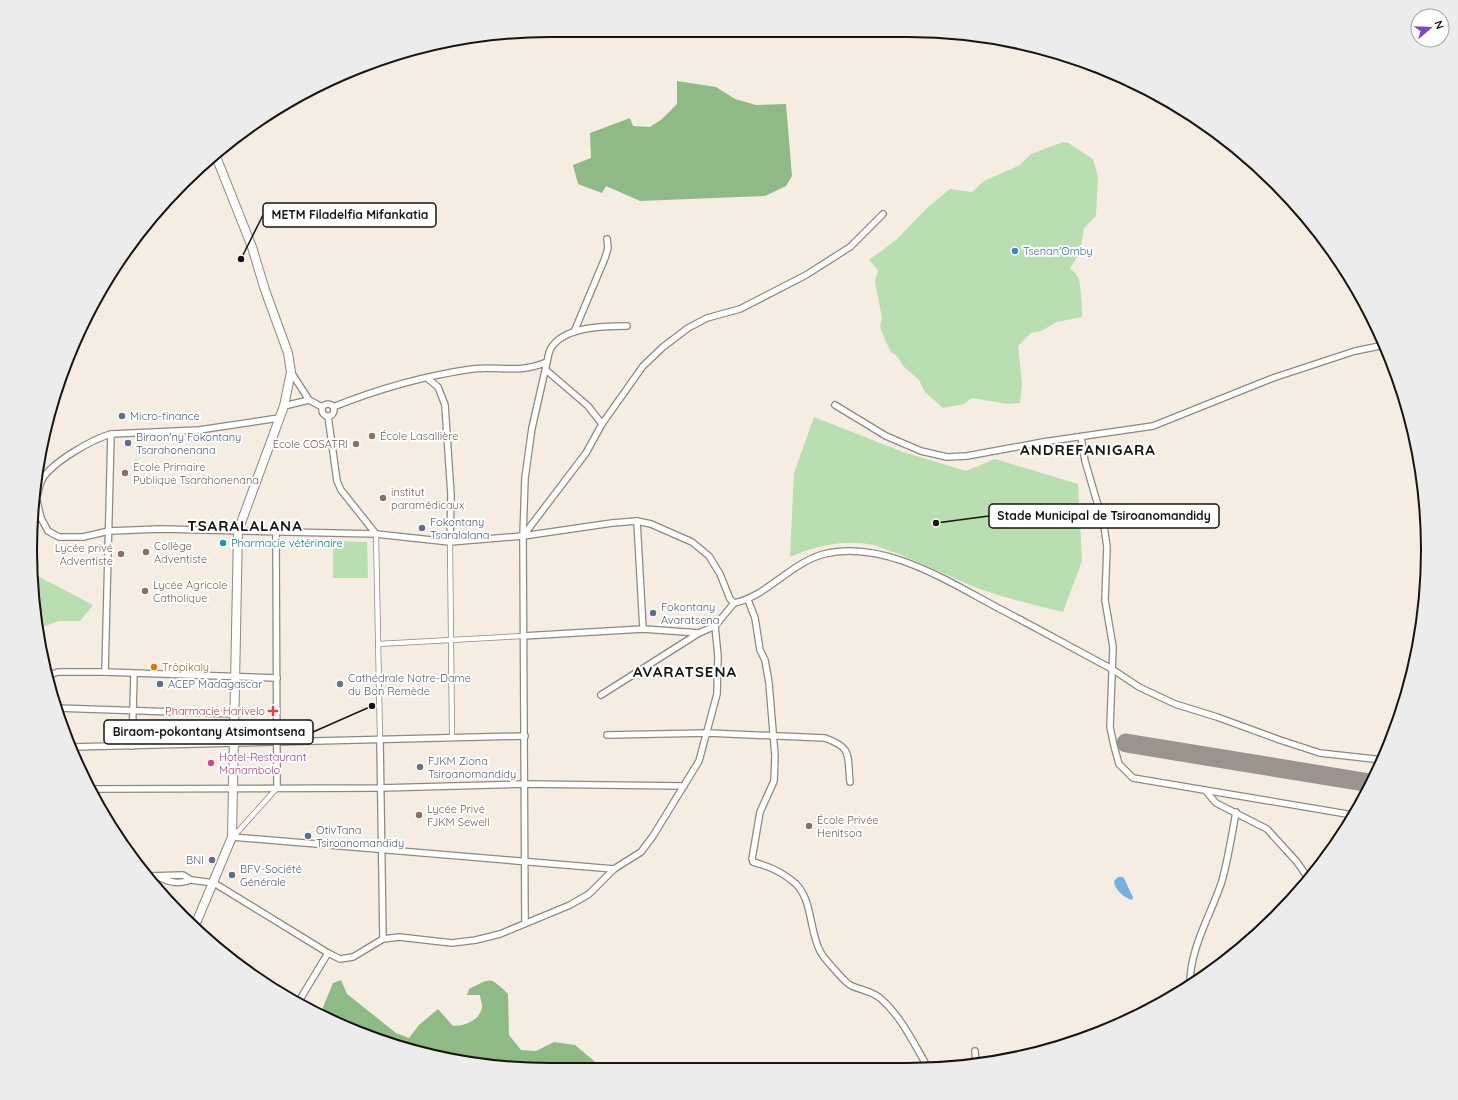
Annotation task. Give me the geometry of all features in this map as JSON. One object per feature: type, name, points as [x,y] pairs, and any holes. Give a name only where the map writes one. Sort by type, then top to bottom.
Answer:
[{"type":"main road","points":[[197,922],[232,837],[238,531],[284,406],[291,372],[288,353],[265,290],[252,247],[217,160]]},
{"type":"street","points":[[523,536],[586,453],[602,424],[643,366],[663,347],[688,328],[707,318],[740,309],[806,275],[850,247],[882,214]]},
{"type":"street","points":[[574,332],[605,258],[608,248],[607,239]]},
{"type":"street","points":[[525,923],[523,536],[526,470],[532,428],[550,350],[559,340],[574,332],[602,326],[627,326]]},
{"type":"street","points":[[835,405],[886,436],[921,451],[946,457],[967,456],[1043,442],[1153,426],[1273,378],[1355,351],[1379,346]]},
{"type":"street","points":[[333,407],[366,394],[408,381],[477,369],[525,370],[547,362]]},
{"type":"street","points":[[546,370],[588,406],[602,424]]},
{"type":"street","points":[[291,372],[309,400],[322,407],[324,414],[328,416],[337,481],[341,490],[376,534],[383,939]]},
{"type":"street","points":[[427,378],[438,387],[445,405],[451,495],[452,738]]},
{"type":"street","points":[[284,406],[309,400]]},
{"type":"street","points":[[322,407],[326,404],[330,404],[333,407]]},
{"type":"street","points":[[328,416],[331,415],[333,407]]},
{"type":"street","points":[[42,475],[76,450],[99,437],[111,434],[199,430],[279,418]]},
{"type":"street","points":[[105,672],[111,434]]},
{"type":"street","points":[[1081,437],[1085,461],[1104,526],[1107,547],[1106,600],[1113,647],[1110,727],[1119,764],[1133,778],[1347,814]]},
{"type":"street","points":[[39,508],[41,518],[48,531],[59,537],[83,537],[109,531],[160,529],[376,534],[450,542],[523,536],[612,523],[637,521],[651,524],[692,542],[709,556],[720,574],[730,599],[734,603]]},
{"type":"street","points":[[637,521],[643,628]]},
{"type":"street","points":[[232,837],[277,788],[276,532]]},
{"type":"street","points":[[601,696],[699,633],[715,626],[734,603],[748,600],[807,561],[824,554],[850,551],[871,552],[923,568],[1112,669],[1139,687],[1175,704],[1320,753],[1376,759]]},
{"type":"street","points":[[748,600],[755,618],[760,650],[765,660],[768,675],[775,756],[774,781],[760,812],[752,859],[753,862],[776,869],[796,884],[802,893],[822,954],[850,986],[862,988],[879,997],[887,1005],[903,1024],[925,1062]]},
{"type":"street","points":[[155,877],[169,874],[183,875],[191,880],[214,883],[340,959],[353,957],[383,939],[399,937],[452,943],[476,940],[500,934],[570,905],[589,894],[614,869],[641,852],[653,836],[699,761],[708,733],[717,694],[718,656],[715,626]]},
{"type":"street","points":[[378,644],[643,628],[699,633]]},
{"type":"street","points":[[52,674],[58,672],[105,672],[277,678]]},
{"type":"street","points":[[132,746],[134,674]]},
{"type":"street","points":[[62,708],[235,714]]},
{"type":"street","points":[[607,735],[708,733],[825,738],[840,743],[847,751],[850,782]]},
{"type":"street","points":[[76,747],[525,736]]},
{"type":"street","points":[[96,788],[380,788],[524,784],[684,786]]},
{"type":"street","points":[[1205,790],[1216,803],[1267,829],[1297,862],[1305,874]]},
{"type":"street","points":[[1190,979],[1195,951],[1222,881],[1236,812]]},
{"type":"street","points":[[232,837],[614,869]]},
{"type":"street","points":[[301,998],[328,953]]},
{"type":"street","points":[[975,1051],[976,1059]]},
{"type":"green space","points":[[677,81],[716,87],[735,99],[756,105],[786,104],[792,176],[786,186],[765,196],[640,201],[606,186],[602,193],[578,184],[573,165],[591,158],[590,133],[630,118],[633,126],[650,127],[662,119],[677,104]]},
{"type":"green space","points":[[1063,142],[1067,142],[1093,159],[1098,177],[1096,216],[1084,228],[1080,253],[1070,268],[1079,279],[1082,317],[1057,322],[1041,331],[1031,333],[1018,346],[1022,384],[1020,403],[1008,404],[972,398],[964,404],[943,408],[925,392],[919,380],[903,366],[898,357],[891,352],[885,340],[880,326],[882,318],[875,282],[878,270],[869,260],[896,240],[928,207],[950,189],[972,192],[984,181],[1020,165],[1031,154]]},
{"type":"green space","points":[[814,417],[903,452],[966,471],[995,459],[1078,484],[1082,561],[1063,612],[977,588],[906,557],[873,545],[862,543],[841,543],[820,547],[790,557],[794,473]]},
{"type":"green space","points":[[333,541],[367,542],[368,578],[333,578]]},
{"type":"green space","points":[[38,576],[93,605],[80,621],[59,621],[43,627]]},
{"type":"green space","points":[[341,980],[347,994],[396,1033],[409,1038],[419,1025],[438,1009],[453,1026],[470,1022],[478,1016],[482,1005],[480,995],[467,995],[469,989],[486,981],[490,981],[497,984],[508,994],[509,1035],[521,1050],[536,1051],[554,1042],[575,1045],[596,1063],[516,1062],[483,1059],[417,1046],[385,1036],[322,1009],[333,983]]},
{"type":"water","points":[[1118,877],[1123,877],[1133,897],[1132,900],[1123,895],[1114,884],[1114,881]]},
{"type":"taxiway","points":[[1126,743],[1365,782]]},
{"type":"place","name":"Tsenan'Omby","points":[[1015,251]]},
{"type":"place","name":"METM Filadelfia Mifankatia","points":[[241,259]]},
{"type":"place","name":"Micro-finance","points":[[122,416]]},
{"type":"place","name":"École Lasallière","points":[[372,436]]},
{"type":"place","name":"Biraon'ny Fokontany Tsarahonenana","points":[[128,443]]},
{"type":"place","name":"Ecole COSATRI","points":[[356,444]]},
{"type":"place","name":"Ecole Primaire Publique Tsarahonenana","points":[[125,473]]},
{"type":"place","name":"institut paramédicaux","points":[[383,498]]},
{"type":"place","name":"Stade Municipal de Tsiroanomandidy","points":[[936,523]]},
{"type":"place","name":"Fokontany Tsaralalana","points":[[422,528]]},
{"type":"place","name":"Pharmacie vétérinaire","points":[[223,543]]},
{"type":"place","name":"Collège Adventiste","points":[[146,552]]},
{"type":"place","name":"Lycée privé Adventiste","points":[[121,554]]},
{"type":"place","name":"Lycée Agricole Catholique","points":[[145,591]]},
{"type":"place","name":"Fokontany Avaratsena","points":[[653,613]]},
{"type":"place","name":"Trôpikaly","points":[[154,667]]},
{"type":"place","name":"ACEP Madagascar","points":[[160,684]]},
{"type":"place","name":"Cathédrale Notre-Dame du Bon Remède","points":[[340,684]]},
{"type":"place","name":"Biraom-pokontany Atsimontsena","points":[[372,706]]},
{"type":"place","name":"Pharmacie Harivelo","points":[[273,711]]},
{"type":"place","name":"Hotel-Restaurant Manambolo","points":[[211,763]]},
{"type":"place","name":"FJKM Ziona Tsiroanomandidy","points":[[420,767]]},
{"type":"place","name":"Lycée Privé FJKM Sewell","points":[[419,815]]},
{"type":"place","name":"École Privée Henitsoa","points":[[809,826]]},
{"type":"place","name":"OtivTana Tsiroanomandidy","points":[[308,836]]},
{"type":"place","name":"BNI","points":[[212,860]]},
{"type":"place","name":"BFV-Société Générale","points":[[232,875]]},
{"type":"district","name":"ANDREFANIGARA","points":[[1088,450]]},
{"type":"district","name":"TSARALALANA","points":[[245,526]]},
{"type":"district","name":"AVARATSENA","points":[[685,672]]}]
